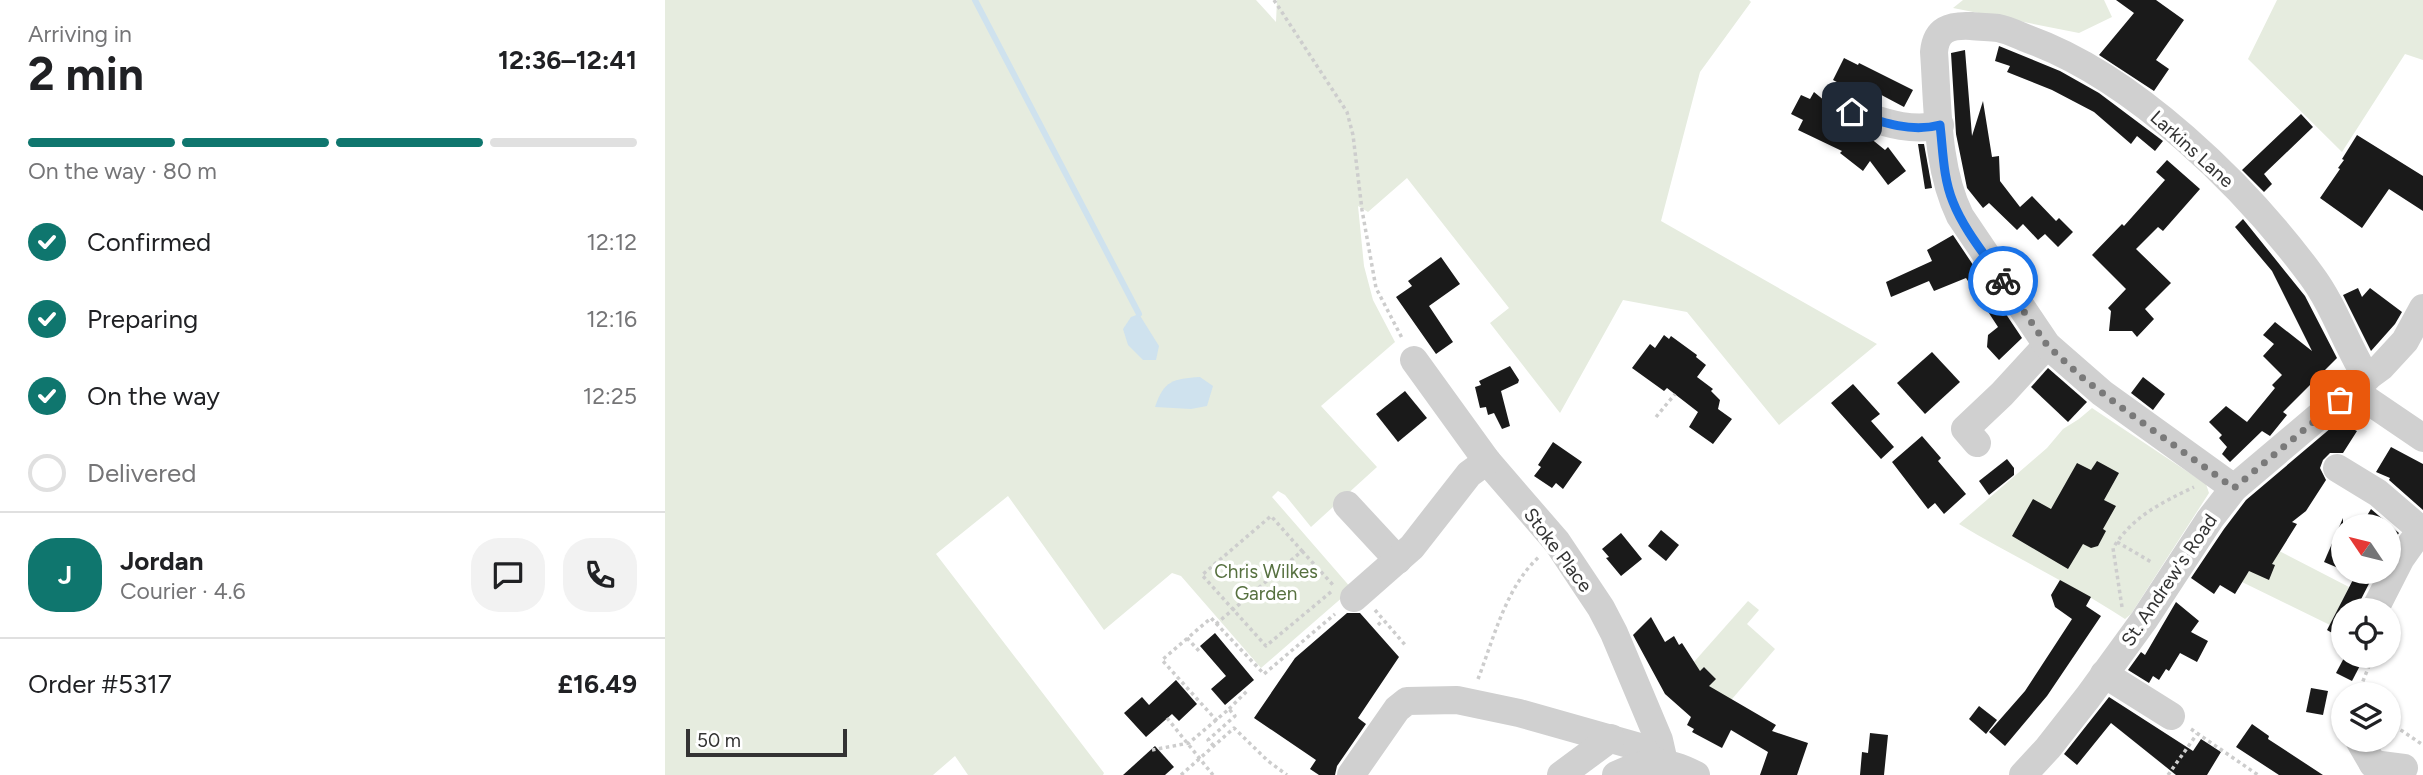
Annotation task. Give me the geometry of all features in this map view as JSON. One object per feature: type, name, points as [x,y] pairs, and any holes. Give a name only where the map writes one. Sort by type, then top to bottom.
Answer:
[{"type":"street","name":"Larkins Lane","points":[[1940,125],[1935,41],[1940,34],[1959,26],[1999,28],[2060,52],[2103,76],[2159,118],[2217,168],[2266,218],[2329,302],[2358,363],[2359,384]]},
{"type":"street","points":[[1852,112],[1903,127],[1940,125],[1944,168],[1951,199],[2047,345],[2102,393],[2224,480]]},
{"type":"street","name":"St. Andrew's Road","points":[[2032,772],[2132,635],[2210,519],[2224,480],[2359,384],[2405,341],[2423,308]]},
{"type":"street","points":[[1977,443],[1965,429],[2047,345]]},
{"type":"street","name":"Stoke Place","points":[[1414,359],[1487,461],[1557,542],[1601,608],[1659,740],[1658,762]]},
{"type":"street","points":[[2359,384],[2423,438]]},
{"type":"street","points":[[1356,595],[1412,547],[1469,474],[1487,461]]},
{"type":"street","points":[[2337,468],[2378,494],[2422,531],[2402,558],[2381,598]]},
{"type":"street","points":[[1347,505],[1398,560]]},
{"type":"street","points":[[2104,674],[2171,716]]},
{"type":"street","points":[[1351,775],[1397,709],[1407,701],[1457,701],[1519,713],[1643,748],[1658,762],[1696,775]]},
{"type":"street","points":[[1560,775],[1611,738]]},
{"type":"street","points":[[2366,760],[2404,768]]},
{"type":"street","points":[[1616,775],[1658,762]]},
{"type":"path","points":[[1274,0],[1347,112],[1353,135],[1362,210],[1376,288],[1414,359]]},
{"type":"path","points":[[1656,417],[1675,394]]},
{"type":"path","points":[[2132,635],[2126,625],[2113,548],[2141,515],[2195,486],[2224,480]]},
{"type":"path","points":[[1271,516],[1335,588],[1266,646],[1233,610],[1202,575],[1271,516]]},
{"type":"path","points":[[1457,701],[1477,681],[1522,574],[1557,542]]},
{"type":"path","points":[[2117,542],[2173,575]]},
{"type":"path","points":[[1216,624],[1302,551]]},
{"type":"path","points":[[1216,721],[1162,660],[1211,618],[1264,674],[1356,595],[1406,646]]},
{"type":"path","points":[[1378,625],[1383,620]]},
{"type":"path","points":[[1187,638],[1200,652]]},
{"type":"path","points":[[1152,750],[1189,743],[1248,690]]},
{"type":"path","points":[[1214,746],[1208,740],[1235,716],[1229,709]]},
{"type":"path","points":[[2171,716],[2259,775]]},
{"type":"path","points":[[1167,718],[1213,775]]},
{"type":"path","points":[[1181,775],[1234,728],[1268,761],[1287,775]]},
{"type":"path","points":[[2401,730],[2423,745]]},
{"type":"path","points":[[2168,775],[2197,733]]},
{"type":"green space","name":"Chris Wilkes Garden","points":[[665,0],[1256,0],[1276,22],[1277,0],[1749,0],[1751,2],[1700,72],[1661,221],[1877,344],[1779,425],[1687,312],[1623,300],[1560,413],[1490,323],[1509,308],[1407,178],[1368,212],[1358,206],[1364,266],[1373,300],[1395,342],[1321,406],[1377,467],[1311,527],[1285,495],[1278,491],[1272,497],[1352,589],[1261,668],[1181,576],[1172,573],[1104,630],[1008,496],[936,554],[1103,775],[968,775],[955,756],[933,775],[665,775]]},
{"type":"green space","points":[[1963,0],[2104,0],[2112,17],[2079,33],[1953,8]]},
{"type":"green space","points":[[2277,0],[2423,0],[2423,60],[2405,54],[2342,152],[2248,59]]},
{"type":"green space","points":[[2092,408],[2206,484],[2209,493],[2131,614],[2125,619],[1959,524],[2047,448],[2063,429]]},
{"type":"green space","points":[[2256,539],[2331,578],[2331,584],[2349,587],[2344,598],[2331,598],[2330,625],[2242,582],[2249,571],[2240,565]]},
{"type":"green space","points":[[1748,601],[1759,610],[1747,624],[1775,649],[1726,706],[1696,700],[1715,678],[1704,667],[1694,678],[1686,671]]},
{"type":"water","points":[[1139,314],[1159,346],[1156,360],[1143,360],[1128,345],[1123,329],[1131,317]]},
{"type":"water","points":[[1200,377],[1213,386],[1207,406],[1191,409],[1155,407],[1166,386],[1176,380]]},
{"type":"building","points":[[2116,0],[2156,0],[2184,20],[2156,60],[2169,69],[2154,91],[2099,55],[2134,13]]},
{"type":"building","points":[[1999,46],[2060,71],[2099,93],[2163,141],[2155,151],[2137,136],[2131,144],[2094,112],[2052,90],[2007,72],[2010,66],[1995,61]]},
{"type":"building","points":[[1965,50],[1972,136],[1983,101],[1992,157],[1999,156],[2000,181],[2020,207],[2032,196],[2056,221],[2059,218],[2073,232],[2058,247],[2045,234],[2038,240],[2023,224],[2017,230],[1989,203],[1983,208],[1967,188],[1956,134],[1951,53]]},
{"type":"building","points":[[1844,58],[1913,90],[1904,107],[1872,90],[1867,98],[1833,80]]},
{"type":"building","points":[[1814,92],[1836,110],[1840,124],[1864,133],[1885,150],[1888,147],[1906,171],[1888,185],[1870,161],[1863,171],[1840,153],[1842,151],[1798,130],[1803,120],[1791,114],[1801,95],[1810,99]]},
{"type":"building","points":[[2301,114],[2313,127],[2264,174],[2272,184],[2264,192],[2242,170]]},
{"type":"building","points":[[2357,135],[2423,176],[2423,211],[2389,189],[2362,228],[2320,198],[2340,169],[2338,168],[2344,160],[2342,159]]},
{"type":"building","points":[[1918,144],[1924,144],[1932,188],[1925,189]]},
{"type":"building","points":[[2167,160],[2200,189],[2163,231],[2158,227],[2136,249],[2171,283],[2145,309],[2154,319],[2137,337],[2132,331],[2109,331],[2111,311],[2108,308],[2126,289],[2092,255],[2122,224],[2124,226],[2165,180],[2156,172]]},
{"type":"building","points":[[2243,219],[2305,296],[2337,358],[2283,412],[2287,415],[2270,436],[2262,431],[2230,462],[2222,454],[2227,447],[2219,438],[2222,435],[2209,422],[2226,406],[2247,422],[2275,388],[2272,385],[2282,375],[2263,356],[2274,344],[2263,335],[2275,322],[2312,351],[2272,271],[2235,227]]},
{"type":"building","points":[[1953,235],[2022,338],[1999,360],[1987,347],[1988,335],[1998,327],[1966,278],[1934,291],[1929,281],[1891,297],[1886,282],[1932,261],[1927,250]]},
{"type":"building","points":[[1441,257],[1460,284],[1429,306],[1453,342],[1436,354],[1396,297],[1412,286],[1408,281]]},
{"type":"building","points":[[2358,288],[2362,297],[2370,288],[2402,312],[2371,351],[2343,295]]},
{"type":"building","points":[[1664,335],[1669,339],[1671,336],[1706,365],[1697,377],[1713,389],[1711,391],[1720,400],[1718,409],[1732,419],[1713,444],[1689,427],[1698,412],[1667,388],[1664,391],[1632,368],[1650,344],[1655,348]]},
{"type":"building","points":[[1932,352],[1960,382],[1925,414],[1897,383]]},
{"type":"building","points":[[1510,366],[1519,380],[1501,391],[1510,426],[1502,429],[1494,413],[1488,415],[1486,407],[1480,408],[1475,387],[1481,385],[1479,381]]},
{"type":"building","points":[[2048,368],[2087,402],[2068,422],[2031,387]]},
{"type":"building","points":[[2143,377],[2165,394],[2153,410],[2131,393]]},
{"type":"building","points":[[1853,384],[1880,414],[1871,421],[1894,447],[1881,459],[1831,403]]},
{"type":"building","points":[[1405,391],[1427,418],[1398,442],[1376,414]]},
{"type":"building","points":[[2338,422],[2357,431],[2343,453],[2330,453],[2323,460],[2320,468],[2326,480],[2306,511],[2292,522],[2297,524],[2272,564],[2275,565],[2269,580],[2249,571],[2235,594],[2220,585],[2214,594],[2191,578],[2246,500]]},
{"type":"building","points":[[1922,436],[1941,458],[1938,461],[1966,494],[1944,514],[1935,503],[1928,509],[1892,462]]},
{"type":"building","points":[[1553,442],[1582,462],[1563,489],[1556,483],[1552,488],[1534,476]]},
{"type":"building","points":[[2391,447],[2423,464],[2423,510],[2389,480],[2390,478],[2376,472]]},
{"type":"building","points":[[2007,459],[2014,468],[2014,475],[1989,495],[1979,481]]},
{"type":"building","points":[[2097,461],[2119,473],[2104,500],[2116,506],[2103,529],[2106,531],[2098,546],[2091,548],[2083,544],[2068,569],[2012,536],[2033,499],[2051,509],[2077,463],[2091,470]]},
{"type":"building","points":[[1661,530],[1679,545],[1666,561],[1648,546]]},
{"type":"building","points":[[1621,533],[1642,559],[1621,576],[1602,549]]},
{"type":"building","points":[[2331,546],[2331,565],[2324,562]]},
{"type":"building","points":[[2060,580],[2091,597],[2086,606],[2101,616],[2047,696],[2005,746],[1989,732],[2025,691],[2072,619],[2055,607],[2051,595]]},
{"type":"building","points":[[2351,584],[2369,584],[2362,598],[2344,598]]},
{"type":"building","points":[[2176,602],[2199,621],[2191,632],[2208,641],[2197,662],[2180,653],[2169,671],[2166,669],[2159,680],[2153,676],[2149,683],[2128,670],[2141,652],[2145,655]]},
{"type":"building","points":[[1347,613],[1360,613],[1399,657],[1358,718],[1366,724],[1337,766],[1335,775],[1319,775],[1310,769],[1316,760],[1254,718],[1295,658]]},
{"type":"building","points":[[1651,617],[1665,642],[1674,636],[1679,645],[1682,643],[1700,671],[1704,667],[1716,679],[1709,686],[1776,725],[1772,731],[1808,743],[1797,775],[1760,775],[1768,752],[1731,730],[1722,748],[1692,732],[1694,729],[1687,725],[1691,717],[1665,694],[1633,635]]},
{"type":"building","points":[[1215,633],[1254,680],[1225,705],[1211,689],[1226,676],[1200,646]]},
{"type":"building","points":[[2339,668],[2359,668],[2352,681],[2336,673]]},
{"type":"building","points":[[1176,680],[1197,704],[1179,721],[1172,714],[1146,737],[1124,713],[1142,697],[1149,705]]},
{"type":"building","points":[[2311,688],[2328,691],[2323,715],[2306,712]]},
{"type":"building","points":[[2109,697],[2193,751],[2201,739],[2221,752],[2207,775],[2176,775],[2111,723],[2077,765],[2064,754]]},
{"type":"building","points":[[1979,706],[1997,720],[1986,734],[1969,719]]},
{"type":"building","points":[[2252,724],[2269,736],[2268,739],[2323,775],[2279,775],[2236,747]]},
{"type":"building","points":[[1870,733],[1888,735],[1884,775],[1860,775],[1862,752],[1868,753]]},
{"type":"building","points":[[1155,746],[1174,767],[1165,775],[1123,775]]},
{"type":"waterway","points":[[975,0],[1139,314]]},
{"type":"way so far","points":[[2003,281],[2047,345],[2085,380],[2234,488],[2340,400]]},
{"type":"route","points":[[1852,112],[1903,127],[1940,125],[1944,168],[1951,199],[2003,281]]}]
